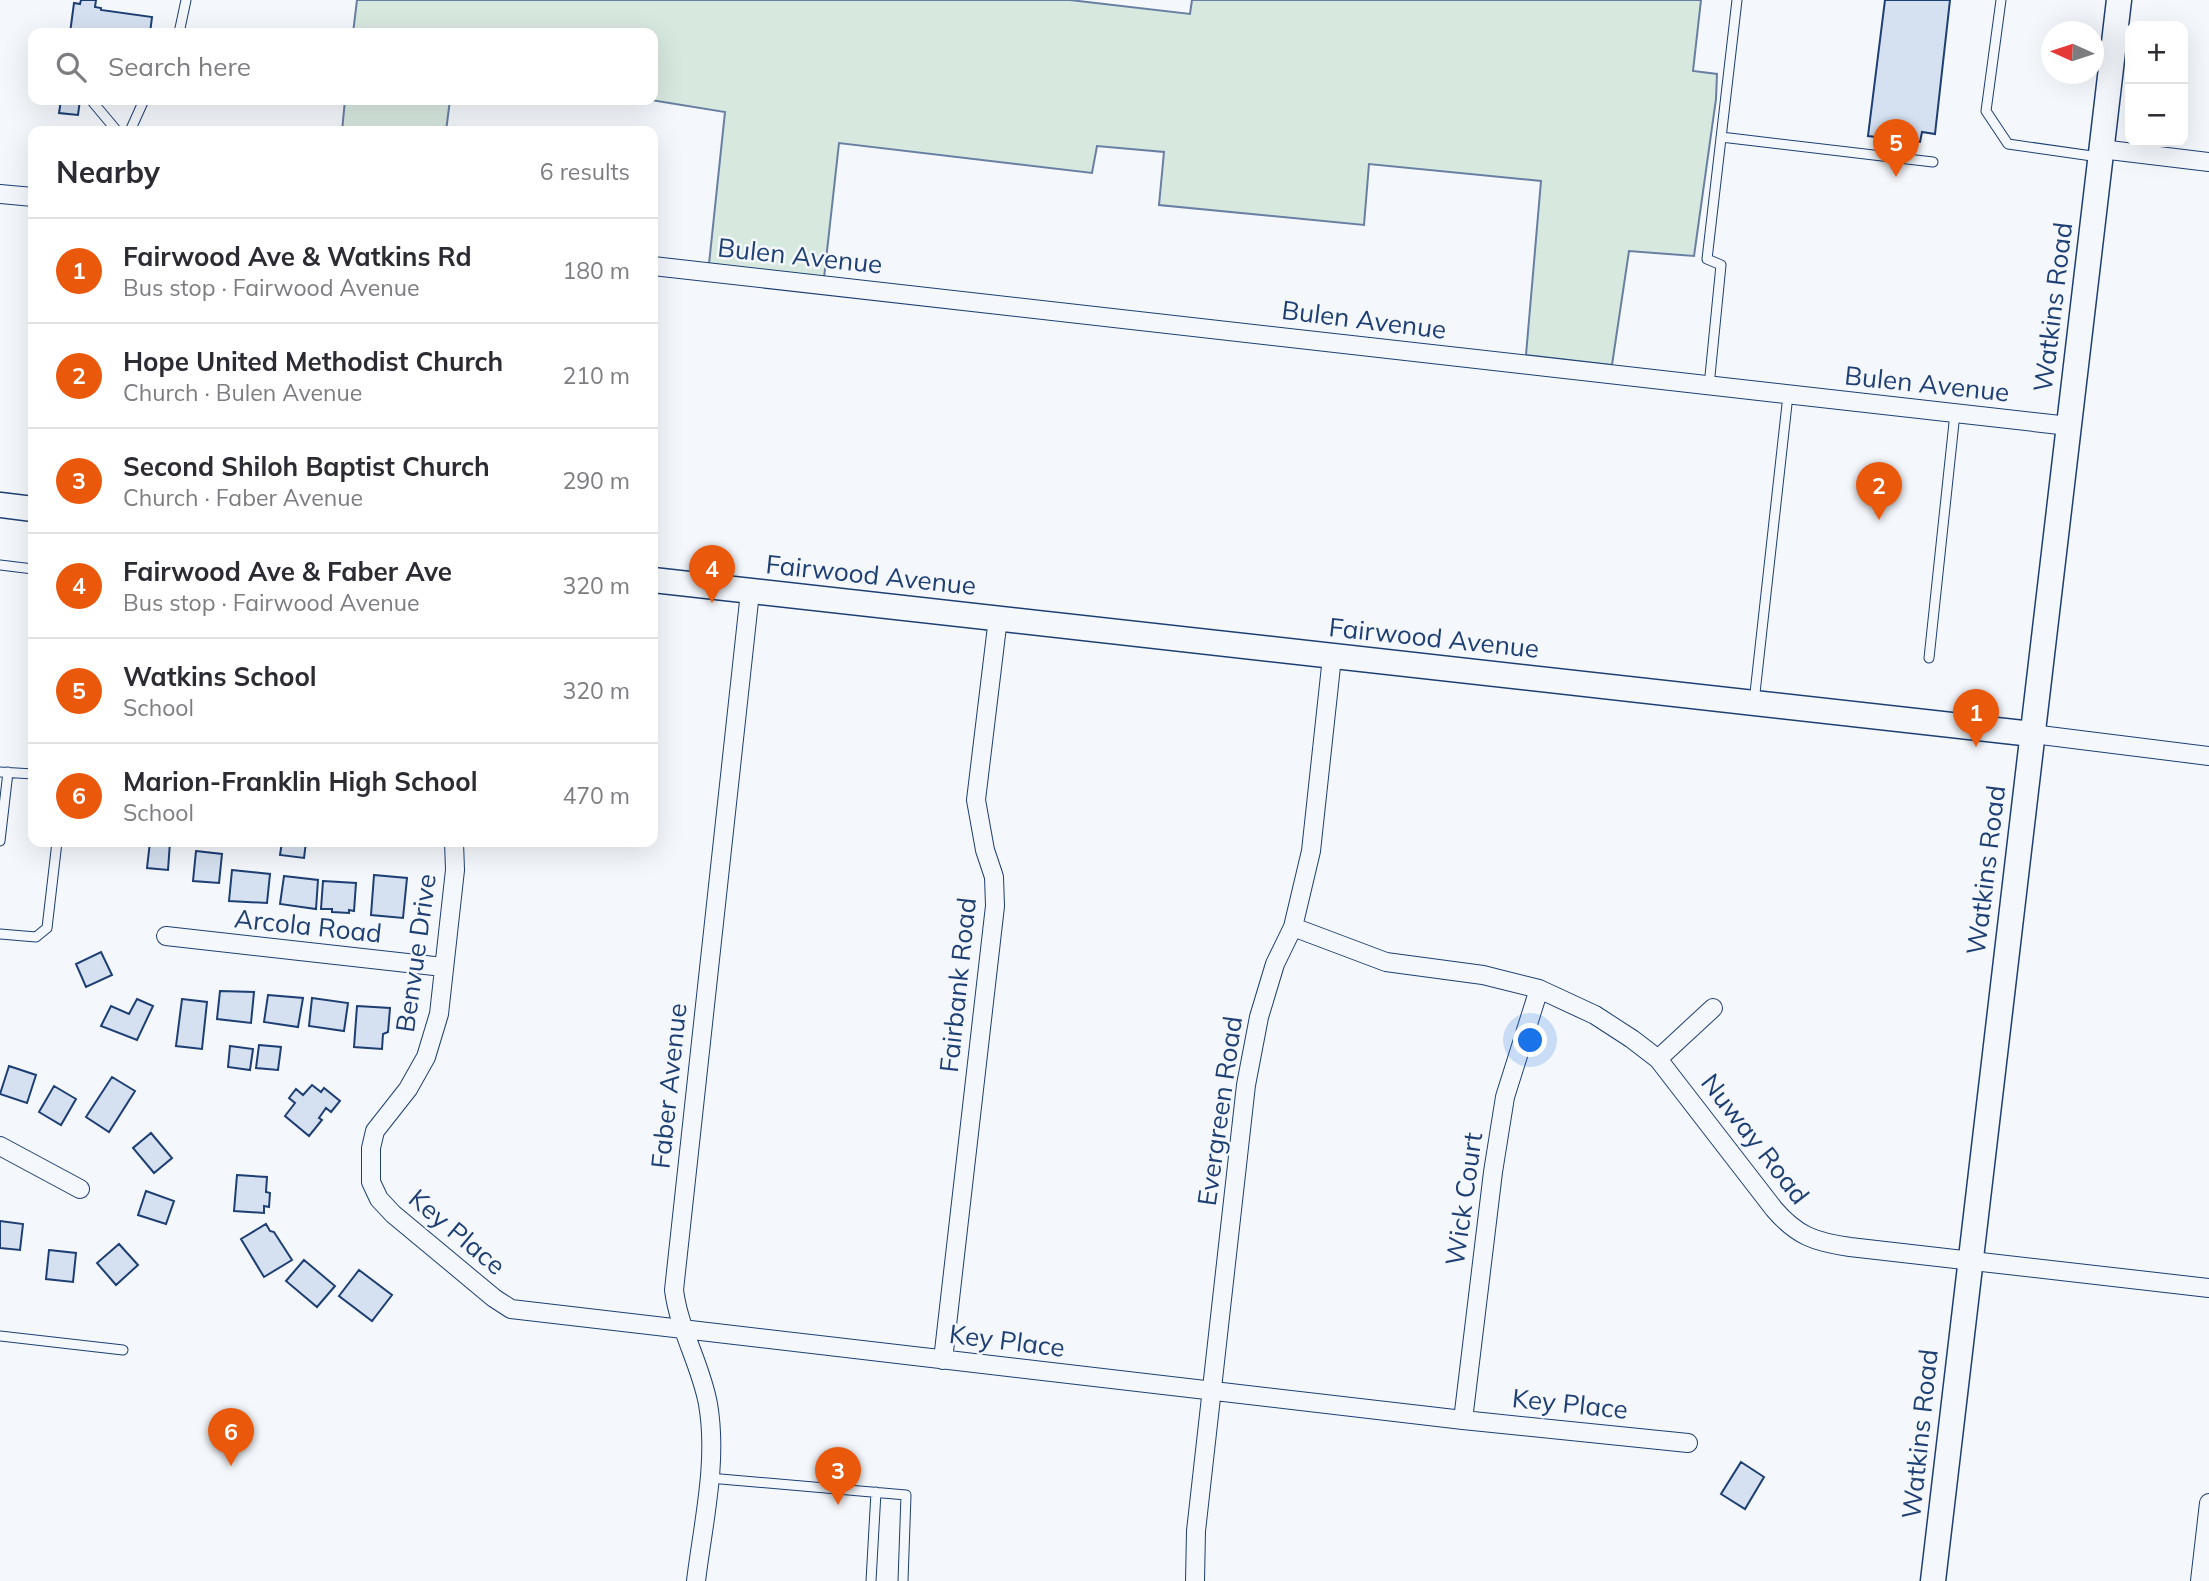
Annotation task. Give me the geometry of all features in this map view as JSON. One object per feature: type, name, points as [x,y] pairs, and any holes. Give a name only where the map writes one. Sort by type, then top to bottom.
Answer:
[{"type":"street","name":"Watkins Road","points":[[1933,1581],[2119,0]]},
{"type":"street","points":[[2101,153],[2209,162]]},
{"type":"street","points":[[0,194],[28,197]]},
{"type":"street","name":"Bulen Avenue","points":[[658,267],[2069,426]]},
{"type":"street","points":[[0,505],[28,508]]},
{"type":"street","name":"Fairwood Avenue","points":[[658,581],[2209,756]]},
{"type":"street","name":"Faber Avenue","points":[[696,1581],[709,1478],[711,1439],[708,1401],[676,1309],[674,1290],[750,592]]},
{"type":"street","name":"Fairbank Road","points":[[943,1360],[995,906],[994,877],[985,850],[976,800],[998,618]]},
{"type":"street","name":"Evergreen Road","points":[[1195,1581],[1196,1531],[1246,1085],[1259,1017],[1275,964],[1293,927],[1311,851],[1332,657]]},
{"type":"street","name":"Benvue Drive","points":[[371,1182],[371,1148],[376,1131],[408,1089],[426,1056],[439,1014],[455,870],[454,847]]},
{"type":"street","name":"Nuway Road","points":[[1293,927],[1386,962],[1483,975],[1539,989],[1595,1016],[1658,1059],[1774,1209],[1788,1225],[1807,1238],[1826,1244],[2209,1288]]},
{"type":"street","name":"Arcola Road","points":[[166,936],[443,967]]},
{"type":"street","name":"Wick Court","points":[[1463,1420],[1493,1172],[1505,1097],[1539,989]]},
{"type":"street","points":[[1658,1059],[1713,1008]]},
{"type":"street","points":[[0,1146],[80,1189]]},
{"type":"street","name":"Key Place","points":[[371,1182],[379,1199],[393,1214],[511,1309],[1463,1420],[1688,1443]]},
{"type":"street","points":[[2200,1581],[2209,1503]]},
{"type":"lane","points":[[180,28],[186,0]]},
{"type":"lane","points":[[1709,386],[1721,265],[1707,259],[1737,0]]},
{"type":"lane","points":[[2001,0],[1986,111],[2008,144],[2101,153]]},
{"type":"lane","points":[[95,105],[113,126]]},
{"type":"lane","points":[[132,126],[142,105]]},
{"type":"lane","points":[[1721,137],[1933,162]]},
{"type":"lane","points":[[1754,704],[1788,395]]},
{"type":"lane","points":[[1929,658],[1955,413]]},
{"type":"lane","points":[[0,565],[28,568]]},
{"type":"lane","points":[[0,841],[4,772],[28,774]]},
{"type":"lane","points":[[0,934],[36,937],[47,928],[56,847]]},
{"type":"lane","points":[[0,1336],[123,1350]]},
{"type":"lane","points":[[709,1478],[906,1495],[903,1581]]},
{"type":"lane","points":[[871,1581],[876,1492]]},
{"type":"shaded area","points":[[357,0],[1070,0],[1190,14],[1192,0],[1701,0],[1693,71],[1717,74],[1716,99],[1694,256],[1629,251],[1612,365],[1526,355],[1541,181],[1369,164],[1364,225],[1159,205],[1164,152],[1097,146],[1092,173],[839,143],[824,278],[709,264],[725,112],[658,101],[658,28],[354,28]]},
{"type":"shaded area","points":[[345,105],[449,105],[447,126],[342,126]]},
{"type":"building","points":[[81,0],[96,0],[95,7],[101,10],[152,17],[151,28],[71,28],[74,3],[80,4]]},
{"type":"building","points":[[1885,0],[1950,0],[1935,134],[1922,132],[1920,142],[1868,136]]},
{"type":"building","points":[[60,105],[79,105],[78,115],[59,113]]},
{"type":"building","points":[[149,847],[170,847],[168,870],[147,868]]},
{"type":"building","points":[[281,847],[305,847],[304,858],[280,855]]},
{"type":"building","points":[[196,851],[222,854],[219,883],[193,881]]},
{"type":"building","points":[[232,870],[270,874],[267,903],[229,901]]},
{"type":"building","points":[[374,875],[407,878],[403,918],[371,915]]},
{"type":"building","points":[[284,876],[318,880],[316,909],[280,904]]},
{"type":"building","points":[[323,881],[356,883],[354,911],[332,912],[332,909],[321,909]]},
{"type":"building","points":[[101,952],[112,975],[86,987],[76,964]]},
{"type":"building","points":[[220,991],[254,992],[251,1023],[217,1019]]},
{"type":"building","points":[[268,995],[303,998],[298,1027],[264,1022]]},
{"type":"building","points":[[312,998],[348,1003],[344,1031],[309,1026]]},
{"type":"building","points":[[137,999],[153,1006],[137,1040],[101,1026],[111,1006],[129,1014]]},
{"type":"building","points":[[182,999],[207,1002],[202,1049],[176,1046]]},
{"type":"building","points":[[357,1006],[390,1008],[388,1032],[383,1034],[382,1049],[354,1047]]},
{"type":"building","points":[[259,1045],[281,1047],[278,1070],[256,1068]]},
{"type":"building","points":[[230,1046],[253,1049],[250,1070],[228,1067]]},
{"type":"building","points":[[9,1066],[36,1075],[27,1103],[0,1094]]},
{"type":"building","points":[[112,1077],[135,1091],[109,1132],[86,1117]]},
{"type":"building","points":[[312,1085],[321,1092],[324,1088],[340,1101],[331,1112],[326,1108],[319,1118],[322,1120],[309,1136],[285,1116],[295,1103],[289,1098],[296,1089],[303,1095]]},
{"type":"building","points":[[54,1086],[76,1099],[61,1125],[39,1112]]},
{"type":"building","points":[[151,1133],[172,1158],[154,1173],[133,1148]]},
{"type":"building","points":[[237,1175],[267,1177],[269,1207],[264,1206],[264,1213],[234,1211]]},
{"type":"building","points":[[146,1191],[174,1201],[166,1224],[138,1215]]},
{"type":"building","points":[[0,1221],[23,1224],[20,1250],[0,1248]]},
{"type":"building","points":[[266,1224],[292,1260],[264,1277],[241,1239]]},
{"type":"building","points":[[119,1244],[138,1265],[116,1285],[97,1263]]},
{"type":"building","points":[[49,1250],[76,1253],[73,1282],[46,1279]]},
{"type":"building","points":[[304,1260],[335,1286],[317,1307],[286,1281]]},
{"type":"building","points":[[359,1270],[392,1295],[372,1321],[339,1296]]},
{"type":"building","points":[[1741,1462],[1764,1477],[1745,1509],[1721,1494]]},
{"type":"place","name":"Watkins School","points":[[1896,177]]},
{"type":"place","name":"Hope United Methodist Church","points":[[1879,520]]},
{"type":"place","name":"Fairwood Ave & Faber Ave","points":[[712,603]]},
{"type":"place","name":"Fairwood Ave & Watkins Rd","points":[[1976,747]]},
{"type":"place","name":"Marion-Franklin High School","points":[[231,1466]]},
{"type":"place","name":"Second Shiloh Baptist Church","points":[[838,1505]]}]
